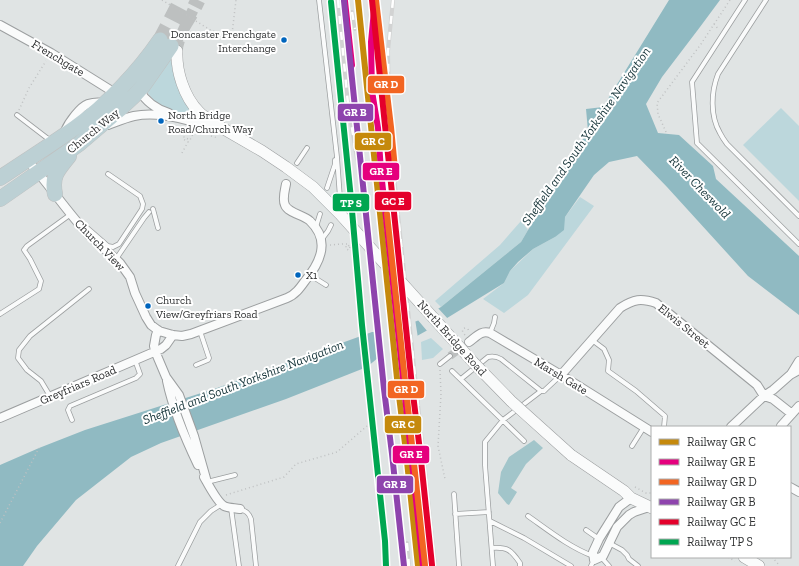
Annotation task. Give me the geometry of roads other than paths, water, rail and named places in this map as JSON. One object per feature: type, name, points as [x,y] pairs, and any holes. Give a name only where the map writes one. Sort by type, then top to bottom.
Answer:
[{"type":"highway","name":"Church Way","points":[[0,178],[77,127],[110,98],[133,74],[169,46]]},
{"type":"highway","name":"Church Way","points":[[0,199],[83,140],[120,109],[149,79],[169,46]]},
{"type":"highway","points":[[55,194],[53,186],[54,178],[58,170],[83,140]]},
{"type":"street","name":"Frenchgate","points":[[0,25],[51,53],[110,98]]},
{"type":"street","name":"North Bridge Road","points":[[169,46],[177,65],[182,84],[189,98],[200,114],[215,127]]},
{"type":"street","points":[[133,74],[142,94],[151,104],[160,110],[184,119]]},
{"type":"street","name":"North Bridge Road","points":[[83,140],[112,124],[135,116],[150,114],[184,119],[215,127],[262,151],[313,187],[340,214],[473,362],[569,457],[624,491],[631,498],[651,507]]},
{"type":"street","name":"Church View","points":[[27,160],[92,238],[125,268],[147,320],[151,325],[161,331]]},
{"type":"street","points":[[207,482],[194,436],[155,351],[154,346],[156,335],[161,331],[173,335],[186,335],[200,331],[291,296],[297,292],[310,275],[320,258],[321,243],[320,235],[308,219],[289,210],[284,204],[286,184]]},
{"type":"street","name":"Elwis Street","points":[[561,375],[620,308],[630,302],[638,300],[648,301],[656,303],[757,385],[764,396],[773,399],[792,414]]},
{"type":"street","points":[[468,337],[485,331],[490,333]]},
{"type":"street","name":"Marsh Gate","points":[[490,333],[651,431]]},
{"type":"street","name":"Greyfriars Road","points":[[0,418],[161,349],[173,335]]},
{"type":"street","points":[[732,426],[764,396],[790,375],[799,364]]},
{"type":"street","points":[[175,396],[186,440],[207,482],[224,506],[235,508]]},
{"type":"street","points":[[781,426],[799,406]]},
{"type":"street","points":[[595,560],[593,552],[599,539],[619,507],[631,498]]},
{"type":"street","name":"North Bridge Road","points":[[595,560],[603,556],[618,527],[629,515],[651,507]]},
{"type":"street","points":[[599,539],[606,539],[614,534]]},
{"type":"street","points":[[746,558],[759,566]]},
{"type":"lane","points":[[318,0],[335,158],[335,164],[327,188]]},
{"type":"lane","points":[[318,0],[337,157],[340,198]]},
{"type":"lane","points":[[745,0],[692,82],[697,143],[799,244]]},
{"type":"lane","points":[[766,0],[718,74],[713,93],[715,120],[719,132],[727,144],[799,216]]},
{"type":"lane","points":[[17,115],[47,138],[59,139]]},
{"type":"lane","points":[[297,162],[307,148]]},
{"type":"lane","points":[[0,314],[39,289],[41,281],[24,248],[71,214],[108,246],[113,247],[118,245],[144,204],[140,196],[108,174]]},
{"type":"lane","points":[[153,209],[158,228]]},
{"type":"lane","points":[[116,259],[149,212]]},
{"type":"lane","points":[[316,228],[320,214]]},
{"type":"lane","points":[[321,243],[331,225]]},
{"type":"lane","points":[[310,275],[326,285]]},
{"type":"lane","points":[[50,397],[41,381],[27,370],[18,358],[19,350],[30,336],[89,289]]},
{"type":"lane","points":[[490,333],[494,324],[495,316]]},
{"type":"lane","points":[[196,365],[208,360],[209,358],[200,331]]},
{"type":"lane","points":[[592,340],[604,349],[610,360],[608,371],[636,391],[665,416],[664,426]]},
{"type":"lane","points":[[440,364],[450,356]]},
{"type":"lane","points":[[461,380],[488,357],[492,356],[501,359],[541,391]]},
{"type":"lane","points":[[72,420],[68,410],[70,406],[139,376],[140,374],[135,360]]},
{"type":"lane","points":[[452,371],[524,440]]},
{"type":"lane","points":[[493,566],[485,465],[485,442],[503,420],[541,391],[544,391],[561,375]]},
{"type":"lane","points":[[632,446],[644,427]]},
{"type":"lane","points":[[207,482],[235,475]]},
{"type":"lane","points":[[454,494],[459,566]]},
{"type":"lane","points":[[178,566],[200,522],[219,501]]},
{"type":"lane","points":[[239,566],[235,508],[244,510],[248,513],[251,519],[256,566]]},
{"type":"lane","points":[[455,514],[489,512]]},
{"type":"lane","points":[[528,516],[569,544],[595,560],[609,566]]},
{"type":"lane","points":[[490,521],[524,538],[571,566]]},
{"type":"lane","points":[[586,530],[599,539]]},
{"type":"lane","points":[[609,543],[622,550],[627,554],[629,559],[638,566]]},
{"type":"lane","points":[[492,548],[501,548],[513,552],[520,563],[520,566]]},
{"type":"water","points":[[669,0],[720,0],[662,77],[646,104],[658,133],[679,135],[713,166],[716,179],[799,256],[799,315],[748,276],[637,156],[609,162],[594,175],[565,217],[564,230],[555,237],[533,249],[518,262],[510,271],[504,283],[426,331],[379,357],[367,367],[286,399],[161,443],[131,457],[76,500],[37,546],[23,566],[0,566],[0,465],[85,430],[217,388],[372,332],[378,332],[417,321],[441,307],[521,242],[588,131],[586,109],[603,107]]},
{"type":"tunnel","points":[[160,40],[181,0]]},
{"type":"tunnel","points":[[171,46],[198,0]]},
{"type":"tunnel","points":[[177,51],[181,35],[193,10]]},
{"type":"tunnel","points":[[450,356],[464,346]]},
{"type":"railway","points":[[338,0],[348,104],[357,159]]},
{"type":"railway","points":[[345,0],[399,505],[402,566]]},
{"type":"railway","points":[[373,0],[374,45]]},
{"type":"railway","points":[[393,0],[388,51],[390,138],[435,566]]},
{"type":"railway","points":[[352,12],[355,29]]},
{"type":"railway","points":[[419,542],[423,566]]},
{"type":"railway","points":[[407,543],[409,566]]},
{"type":"place","name":"Doncaster Frenchgate Interchange","points":[[284,40]]},
{"type":"place","name":"North Bridge Road/Church Way","points":[[161,121]]},
{"type":"place","name":"X1","points":[[298,275]]},
{"type":"place","name":"Church View/Greyfriars Road","points":[[148,306]]},
{"type":"water label","name":"Sheffield and South Yorkshire Navigation","points":[[586,136]]},
{"type":"water label","name":"River Cheswold","points":[[700,187]]},
{"type":"water label","name":"Sheffield and South Yorkshire Navigation","points":[[243,382]]}]
